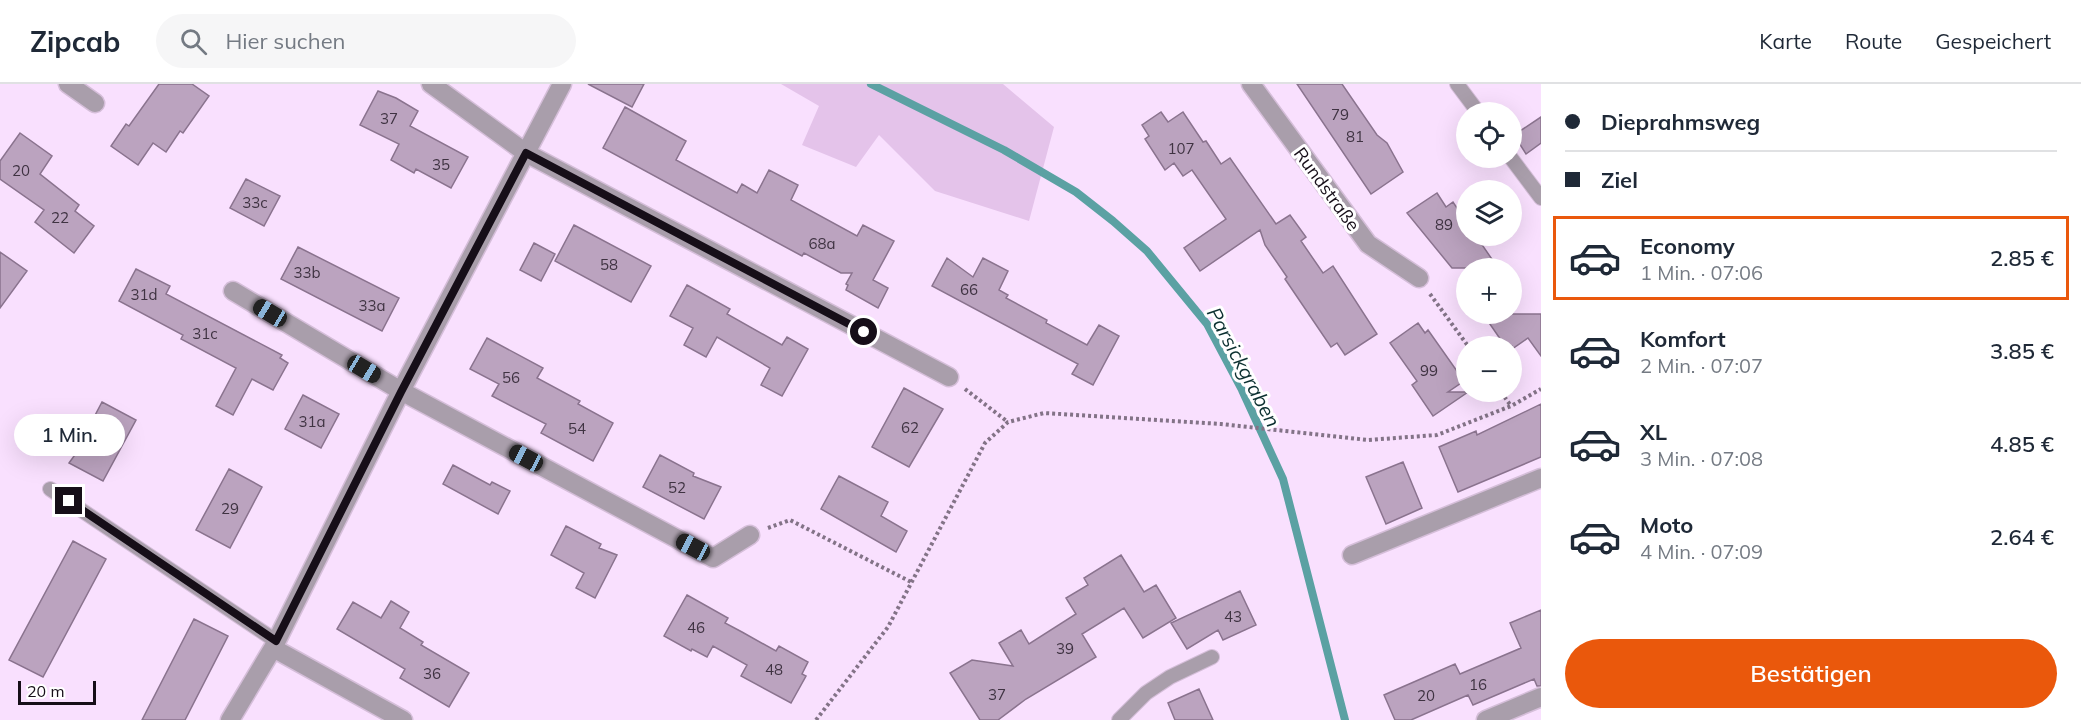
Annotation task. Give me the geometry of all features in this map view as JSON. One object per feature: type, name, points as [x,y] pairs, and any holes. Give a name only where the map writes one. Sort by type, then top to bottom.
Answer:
[{"type":"street","points":[[68,84],[95,103]]},
{"type":"street","points":[[431,84],[526,153],[949,377]]},
{"type":"street","points":[[230,720],[274,644],[401,392],[562,84]]},
{"type":"street","name":"Rundstraße","points":[[1251,84],[1368,244],[1419,278]]},
{"type":"street","points":[[233,291],[401,392],[713,558],[750,535]]},
{"type":"street","points":[[1352,555],[1541,478]]},
{"type":"street","points":[[274,644],[401,720]]},
{"type":"street","points":[[1486,720],[1541,697]]},
{"type":"lane","points":[[1457,84],[1470,102]]},
{"type":"lane","points":[[1518,168],[1541,198]]},
{"type":"lane","points":[[50,489],[274,644]]},
{"type":"lane","points":[[1119,720],[1146,693],[1170,677],[1212,657]]},
{"type":"path","points":[[1419,278],[1461,336]]},
{"type":"path","points":[[949,377],[1008,422]]},
{"type":"path","points":[[816,720],[888,627],[985,443],[1008,422],[1044,413],[1221,424],[1368,440],[1437,435],[1511,406],[1541,388]]},
{"type":"path","points":[[1508,402],[1511,406]]},
{"type":"path","points":[[750,535],[790,520],[913,583]]},
{"type":"shaded area","points":[[781,84],[1003,84],[1054,127],[1029,221],[935,191],[879,135],[856,167],[802,145],[819,106]]},
{"type":"building","points":[[159,84],[192,84],[209,96],[183,133],[180,131],[166,152],[153,143],[138,165],[111,146],[126,124],[129,126]]},
{"type":"building","points":[[588,84],[644,84],[632,107]]},
{"type":"building","points":[[1297,84],[1342,84],[1377,135],[1387,143],[1403,172],[1371,194]]},
{"type":"building","points":[[378,91],[418,111],[410,126],[468,157],[451,188],[416,169],[414,173],[391,160],[399,144],[360,125]]},
{"type":"building","points":[[625,107],[686,141],[676,160],[737,193],[742,184],[757,193],[769,170],[798,185],[791,200],[857,236],[863,225],[894,241],[873,280],[888,288],[878,308],[846,290],[848,285],[846,284],[852,273],[841,273],[804,253],[802,256],[603,148]]},
{"type":"building","points":[[1161,112],[1168,122],[1183,112],[1221,164],[1230,158],[1276,224],[1290,215],[1306,237],[1301,241],[1323,273],[1333,266],[1377,334],[1345,355],[1337,343],[1331,347],[1285,279],[1287,277],[1265,245],[1260,230],[1200,271],[1184,248],[1226,219],[1192,170],[1183,176],[1174,163],[1165,170],[1145,139],[1149,136],[1142,125]]},
{"type":"building","points":[[1541,117],[1541,143],[1526,154],[1522,148],[1522,130]]},
{"type":"building","points":[[20,133],[52,156],[40,174],[79,205],[75,211],[94,226],[74,253],[35,222],[44,210],[0,179],[0,161]]},
{"type":"building","points":[[246,179],[280,196],[264,226],[230,208]]},
{"type":"building","points":[[1437,193],[1446,207],[1453,202],[1456,206],[1456,246],[1483,246],[1491,258],[1456,258],[1456,268],[1452,268],[1407,213]]},
{"type":"building","points":[[574,225],[651,266],[631,302],[555,261]]},
{"type":"building","points":[[534,243],[555,254],[541,281],[520,270]]},
{"type":"building","points":[[298,247],[399,298],[382,331],[281,279]]},
{"type":"building","points":[[0,252],[27,271],[0,308]]},
{"type":"building","points":[[947,258],[973,277],[983,258],[1008,271],[999,290],[1008,295],[1006,298],[1087,345],[1099,325],[1119,336],[1093,385],[1072,374],[1078,364],[932,286]]},
{"type":"building","points":[[136,269],[170,286],[166,294],[282,355],[280,358],[288,363],[273,390],[252,379],[233,415],[216,406],[236,368],[181,339],[183,335],[119,301]]},
{"type":"building","points":[[687,285],[730,309],[727,314],[782,345],[787,337],[808,349],[782,396],[761,385],[770,368],[717,337],[706,357],[684,345],[693,328],[670,316]]},
{"type":"building","points":[[1522,314],[1541,314],[1541,356],[1528,338],[1522,342],[1522,336],[1498,336],[1490,324],[1522,324]]},
{"type":"building","points":[[1418,323],[1425,333],[1428,330],[1456,370],[1456,386],[1448,392],[1456,392],[1456,400],[1433,416],[1412,385],[1417,381],[1390,343]]},
{"type":"building","points":[[487,338],[543,368],[537,378],[580,401],[578,404],[613,423],[593,461],[541,433],[546,424],[492,396],[499,384],[470,369]]},
{"type":"building","points":[[904,388],[943,409],[909,467],[872,447]]},
{"type":"building","points":[[303,395],[339,414],[321,448],[285,429]]},
{"type":"building","points":[[102,402],[136,420],[103,481],[69,463],[82,445],[80,444]]},
{"type":"building","points":[[1541,404],[1541,457],[1458,492],[1439,447],[1476,431],[1477,435]]},
{"type":"building","points":[[660,455],[694,473],[693,476],[721,487],[704,519],[643,487]]},
{"type":"building","points":[[1403,462],[1422,508],[1386,524],[1366,477]]},
{"type":"building","points":[[453,465],[490,485],[492,482],[510,491],[498,514],[443,484]]},
{"type":"building","points":[[229,469],[262,487],[230,548],[196,530]]},
{"type":"building","points":[[839,476],[888,502],[881,516],[907,531],[896,552],[821,509]]},
{"type":"building","points":[[566,526],[601,544],[599,548],[617,555],[595,598],[576,588],[584,573],[551,555]]},
{"type":"building","points":[[73,541],[106,559],[43,677],[9,660]]},
{"type":"building","points":[[1121,555],[1144,592],[1156,585],[1176,618],[1143,638],[1124,608],[1082,634],[1096,657],[1026,699],[998,720],[980,720],[950,673],[972,660],[1013,666],[999,643],[1021,630],[1029,644],[1076,614],[1066,598],[1088,585],[1084,578]]},
{"type":"building","points":[[1240,591],[1256,625],[1223,640],[1218,630],[1187,649],[1171,623]]},
{"type":"building","points":[[687,595],[728,618],[725,623],[776,651],[779,646],[808,662],[802,674],[806,676],[791,703],[741,676],[747,665],[713,646],[707,657],[664,636]]},
{"type":"building","points":[[391,601],[409,612],[400,628],[423,642],[421,645],[469,673],[449,707],[400,678],[405,669],[337,629],[353,602],[381,618]]},
{"type":"building","points":[[1541,610],[1541,686],[1537,686],[1534,679],[1473,705],[1468,695],[1411,720],[1395,720],[1384,695],[1455,664],[1460,674],[1521,648],[1510,623]]},
{"type":"building","points":[[194,619],[228,636],[185,720],[142,720]]},
{"type":"building","points":[[1199,689],[1213,720],[1175,720],[1168,703]]},
{"type":"waterway","name":"Parsickgraben","points":[[871,84],[1004,150],[1076,192],[1147,251],[1207,324],[1242,390],[1283,479],[1345,720]]},
{"type":"route","points":[[69,501],[276,641],[401,392],[526,153],[864,332]]}]
